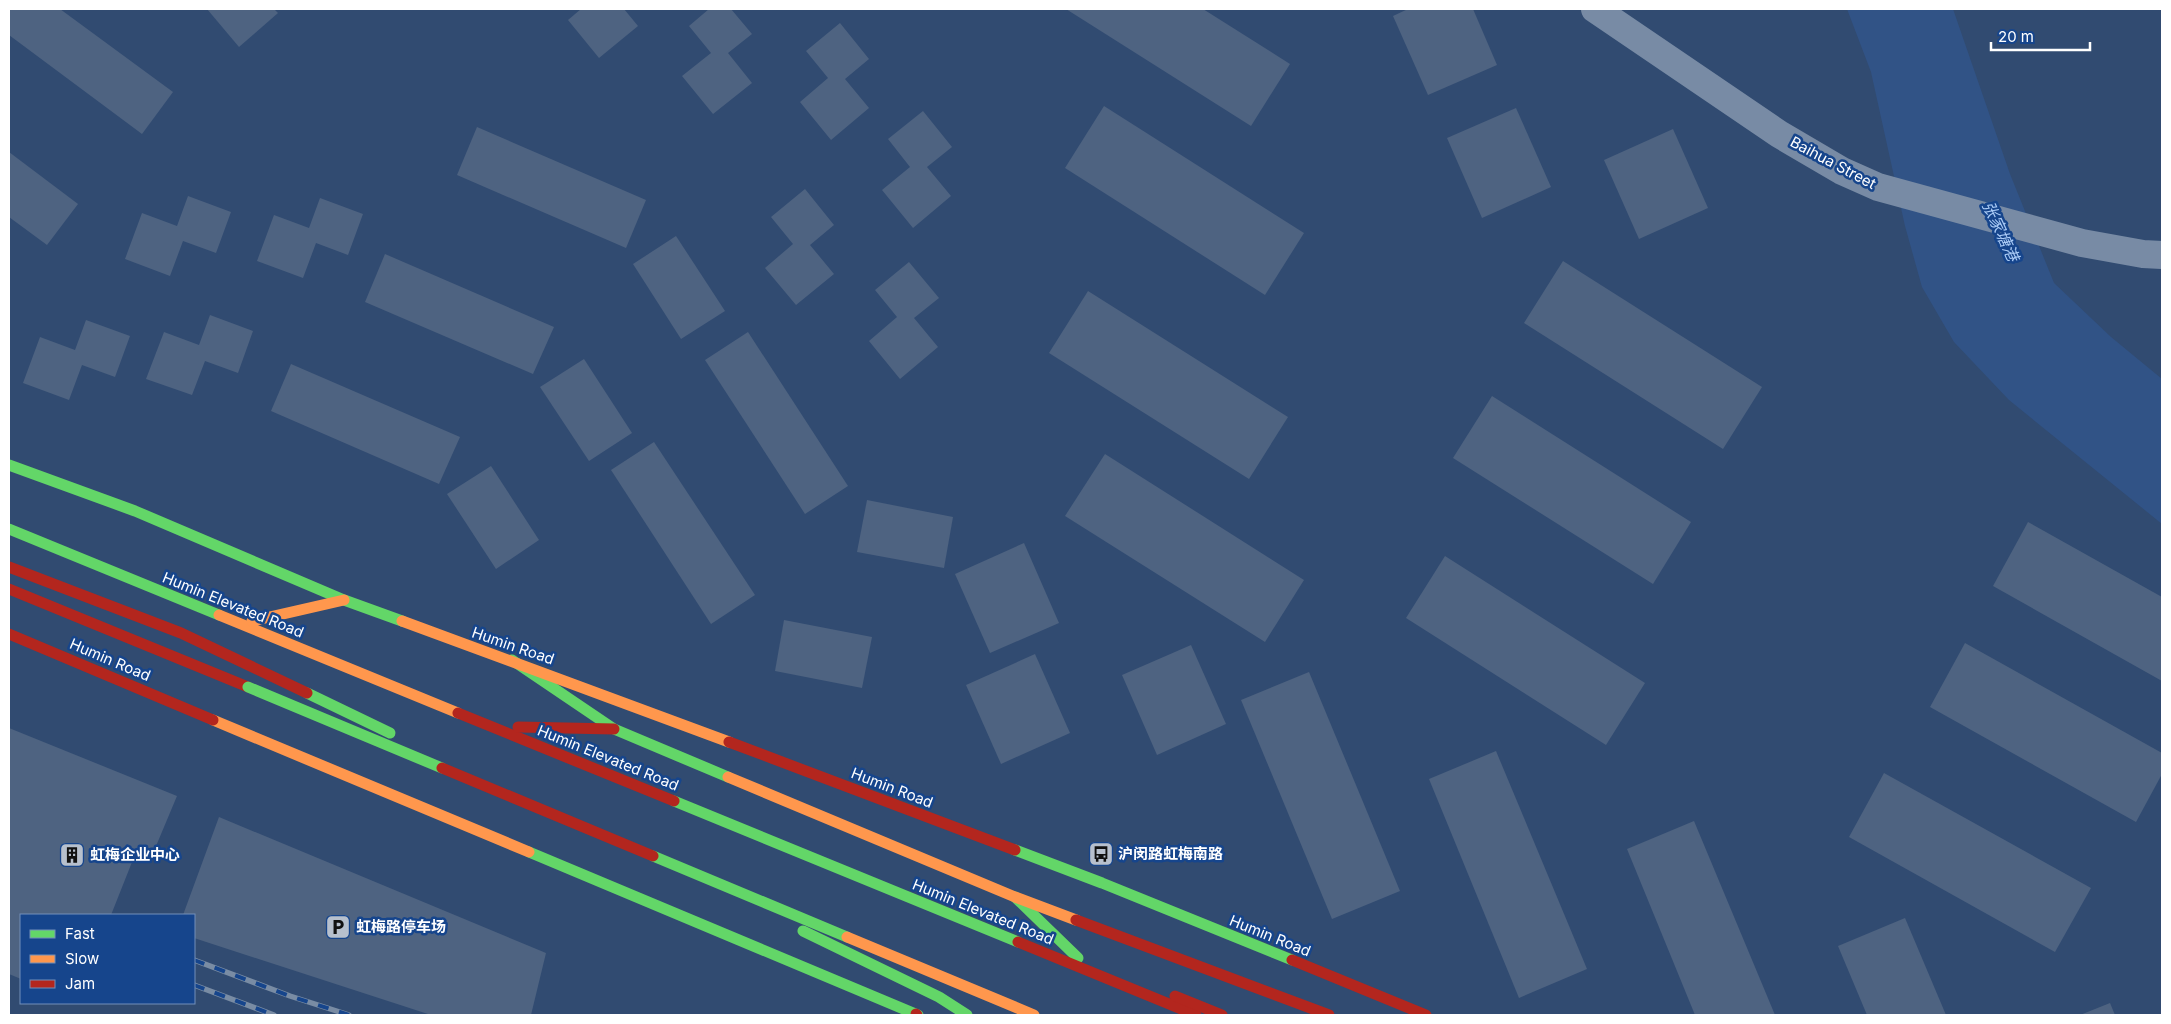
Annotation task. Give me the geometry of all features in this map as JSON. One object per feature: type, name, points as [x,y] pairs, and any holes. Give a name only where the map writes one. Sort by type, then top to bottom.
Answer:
[{"type":"main road","name":"Humin Road","points":[[9,465],[135,511],[344,600],[512,660],[1102,883],[1426,1015]]},
{"type":"main road","points":[[9,529],[252,621],[518,727],[1078,958],[1222,1015]]},
{"type":"main road","name":"Humin Elevated Road","points":[[9,529],[1196,1015]]},
{"type":"main road","points":[[9,567],[181,633],[939,997],[967,1015]]},
{"type":"main road","points":[[9,589],[257,690],[1034,1015]]},
{"type":"main road","points":[[252,621],[344,600]]},
{"type":"main road","name":"Humin Road","points":[[9,634],[917,1015]]},
{"type":"main road","points":[[512,660],[614,730],[1015,897],[1330,1015]]},
{"type":"main road","points":[[518,727],[614,730]]},
{"type":"main road","points":[[1015,897],[1078,958]]},
{"type":"street","name":"Baihua Street","points":[[1594,9],[1779,134],[1842,171],[1878,187],[2082,243],[2144,254],[2162,255]]},
{"type":"water","name":"张家塘港","points":[[1847,9],[1953,9],[2010,174],[2054,283],[2111,337],[2162,379],[2162,524],[2009,400],[1954,342],[1922,287],[1905,226],[1871,72]]},
{"type":"building","points":[[9,9],[60,9],[173,92],[142,134],[9,35]]},
{"type":"building","points":[[207,9],[274,9],[278,13],[239,47]]},
{"type":"building","points":[[581,9],[624,9],[638,26],[599,58],[568,20]]},
{"type":"building","points":[[709,9],[731,9],[752,34],[728,53],[752,83],[713,114],[682,76],[711,53],[689,26]]},
{"type":"building","points":[[1066,9],[1203,9],[1290,64],[1251,126]]},
{"type":"building","points":[[1408,9],[1473,9],[1497,65],[1428,95],[1393,16]]},
{"type":"building","points":[[840,23],[869,59],[845,79],[869,108],[831,140],[800,102],[828,78],[806,51]]},
{"type":"building","points":[[1104,106],[1304,233],[1265,295],[1065,168]]},
{"type":"building","points":[[1516,108],[1551,187],[1482,218],[1447,138]]},
{"type":"building","points":[[923,111],[952,147],[927,167],[951,196],[913,228],[882,190],[910,167],[888,139]]},
{"type":"building","points":[[477,127],[646,200],[626,248],[457,175]]},
{"type":"building","points":[[1673,129],[1708,208],[1639,239],[1604,160]]},
{"type":"building","points":[[9,152],[78,204],[47,245],[9,217]]},
{"type":"building","points":[[805,189],[834,225],[810,245],[834,274],[796,305],[765,268],[793,244],[771,217]]},
{"type":"building","points":[[188,196],[231,212],[216,253],[183,241],[170,276],[125,259],[142,213],[177,226]]},
{"type":"building","points":[[320,198],[363,214],[348,255],[316,243],[303,278],[257,261],[274,215],[309,228]]},
{"type":"building","points":[[676,236],[725,311],[681,339],[633,264]]},
{"type":"building","points":[[385,254],[554,327],[533,374],[365,302]]},
{"type":"building","points":[[1563,261],[1762,387],[1723,449],[1524,323]]},
{"type":"building","points":[[909,262],[939,298],[914,318],[938,347],[900,379],[869,341],[897,317],[875,290]]},
{"type":"building","points":[[1088,291],[1288,417],[1249,479],[1049,353]]},
{"type":"building","points":[[210,315],[253,331],[238,373],[205,361],[192,395],[146,379],[164,332],[199,345]]},
{"type":"building","points":[[86,320],[130,336],[115,377],[82,365],[69,400],[23,383],[40,337],[75,350]]},
{"type":"building","points":[[748,332],[848,486],[805,514],[705,360]]},
{"type":"building","points":[[584,359],[632,433],[589,461],[540,387]]},
{"type":"building","points":[[291,364],[460,437],[439,484],[271,411]]},
{"type":"building","points":[[1492,396],[1691,522],[1653,584],[1453,458]]},
{"type":"building","points":[[654,442],[755,595],[711,624],[611,470]]},
{"type":"building","points":[[1105,454],[1304,580],[1265,642],[1065,516]]},
{"type":"building","points":[[491,466],[539,540],[496,569],[447,494]]},
{"type":"building","points":[[867,500],[953,517],[944,568],[857,552]]},
{"type":"building","points":[[2028,522],[2162,597],[2162,681],[1993,586]]},
{"type":"building","points":[[1024,543],[1059,623],[990,653],[955,574]]},
{"type":"building","points":[[1445,556],[1645,683],[1606,745],[1406,618]]},
{"type":"building","points":[[784,620],[872,637],[862,688],[775,671]]},
{"type":"building","points":[[1965,643],[2162,753],[2162,774],[2136,822],[1930,707]]},
{"type":"building","points":[[1191,645],[1226,724],[1157,755],[1122,675]]},
{"type":"building","points":[[1035,654],[1070,733],[1001,764],[966,685]]},
{"type":"building","points":[[1309,672],[1400,891],[1332,919],[1241,700]]},
{"type":"building","name":"虹梅企业中心","points":[[9,728],[177,796],[151,858],[136,852],[111,914],[20,914],[20,979],[9,974]]},
{"type":"building","points":[[1496,751],[1587,969],[1519,998],[1429,779]]},
{"type":"building","points":[[1884,773],[2091,888],[2055,952],[1849,837]]},
{"type":"building","name":"虹梅路停车场","points":[[219,817],[546,953],[531,1015],[431,1015],[195,938],[195,914],[183,914]]},
{"type":"building","points":[[1694,821],[1775,1015],[1695,1015],[1627,849]]},
{"type":"building","points":[[1905,918],[1946,1015],[1867,1015],[1838,946]]},
{"type":"building","points":[[2110,1003],[2115,1015],[2080,1015]]},
{"type":"railway","points":[[195,960],[290,996],[349,1015]]},
{"type":"railway","points":[[195,985],[274,1015]]},
{"type":"traffic: fast","points":[[9,465],[135,511],[344,600],[402,621]]},
{"type":"traffic: fast","points":[[9,529],[219,615]]},
{"type":"traffic: fast","points":[[512,660],[614,729],[728,777]]},
{"type":"traffic: fast","points":[[248,687],[442,768]]},
{"type":"traffic: fast","points":[[307,693],[390,733]]},
{"type":"traffic: fast","points":[[674,801],[1018,942]]},
{"type":"traffic: fast","points":[[1015,850],[1292,960]]},
{"type":"traffic: fast","points":[[529,852],[918,1015]]},
{"type":"traffic: fast","points":[[653,856],[847,937]]},
{"type":"traffic: fast","points":[[1015,897],[1078,958]]},
{"type":"traffic: fast","points":[[803,931],[939,997],[967,1015]]},
{"type":"traffic: slow","points":[[252,621],[344,600]]},
{"type":"traffic: slow","points":[[219,615],[458,713]]},
{"type":"traffic: slow","points":[[402,621],[729,742]]},
{"type":"traffic: slow","points":[[213,720],[529,852]]},
{"type":"traffic: slow","points":[[728,777],[1015,897],[1076,920]]},
{"type":"traffic: slow","points":[[847,937],[1034,1015]]},
{"type":"traffic: jam","points":[[9,567],[181,633],[307,693]]},
{"type":"traffic: jam","points":[[9,589],[248,687]]},
{"type":"traffic: jam","points":[[9,634],[213,720]]},
{"type":"traffic: jam","points":[[458,713],[674,801]]},
{"type":"traffic: jam","points":[[518,727],[614,729]]},
{"type":"traffic: jam","points":[[729,742],[1015,850]]},
{"type":"traffic: jam","points":[[442,768],[653,856]]},
{"type":"traffic: jam","points":[[1076,920],[1329,1015]]},
{"type":"traffic: jam","points":[[1018,942],[1196,1015]]},
{"type":"traffic: jam","points":[[1292,960],[1426,1015]]},
{"type":"traffic: jam","points":[[1175,996],[1222,1015]]},
{"type":"place","name":"沪闵路虹梅南路","points":[[1101,854]]},
{"type":"place","name":"虹梅企业中心","points":[[72,855]]},
{"type":"place","name":"虹梅路停车场","points":[[338,927]]}]
